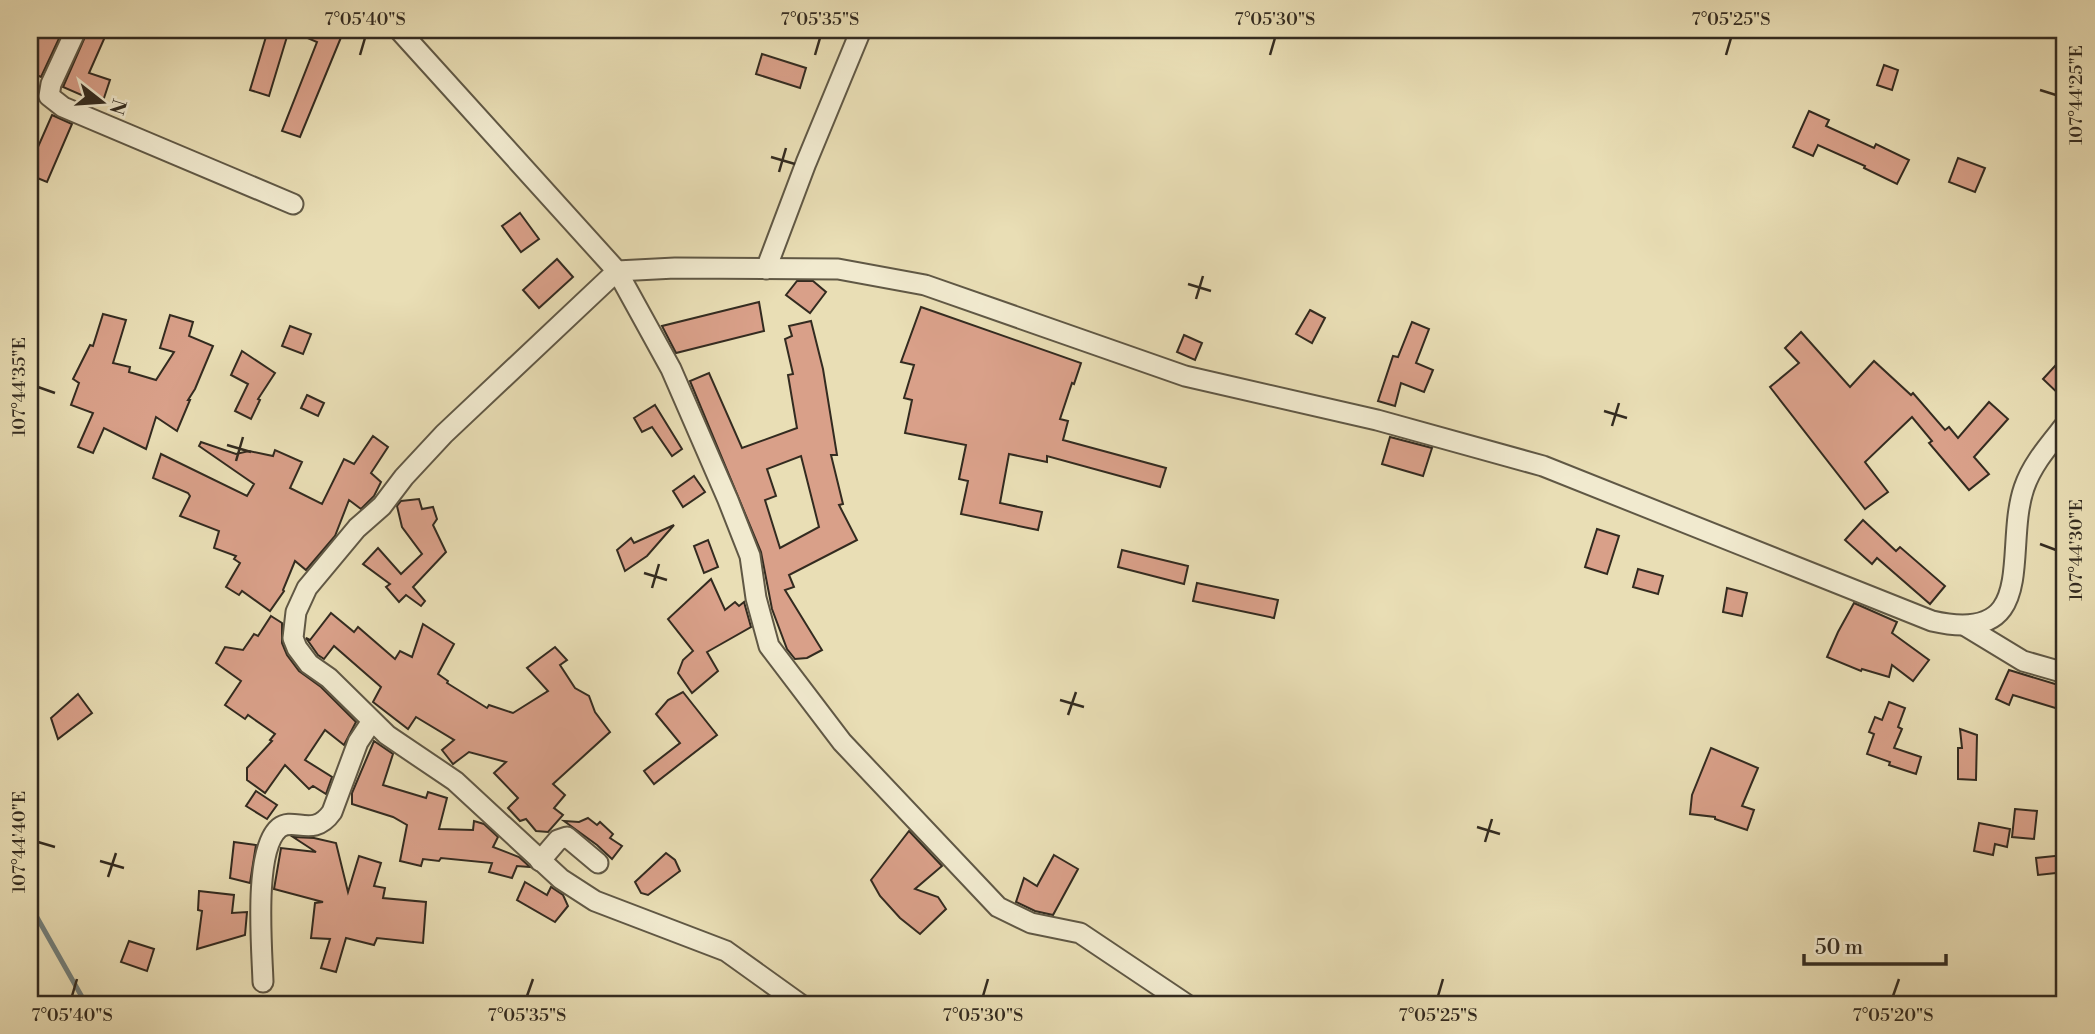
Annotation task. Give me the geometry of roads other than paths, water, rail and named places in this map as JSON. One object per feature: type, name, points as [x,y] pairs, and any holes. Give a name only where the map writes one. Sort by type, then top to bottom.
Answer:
[{"type":"street","points":[[76,30],[51,84],[50,96],[62,107],[293,204]]},
{"type":"street","points":[[399,30],[617,271],[671,369],[728,500],[750,556],[756,597],[769,646],[842,742],[998,907],[1031,923],[1080,933],[1186,1004]]},
{"type":"street","points":[[766,269],[861,30]]},
{"type":"street","points":[[800,1004],[726,951],[595,901],[562,879],[456,781],[387,736],[328,678],[309,664],[293,638],[293,622],[307,588],[357,528],[382,506],[404,477],[444,434],[617,271],[675,268],[838,269],[925,285],[1185,376],[1377,420],[1543,466],[1912,615],[1952,626],[1968,627],[1994,616],[2007,602],[2014,576],[2017,519],[2024,488],[2031,471],[2065,425]]},
{"type":"street","points":[[1968,627],[2024,661],[2065,673]]},
{"type":"street","points":[[263,982],[261,884],[269,843],[283,826],[313,826],[325,822],[332,813],[358,742],[372,722]]},
{"type":"street","points":[[540,861],[558,840],[567,838],[598,863]]},
{"type":"waterway","points":[[30,905],[86,1004]]}]
